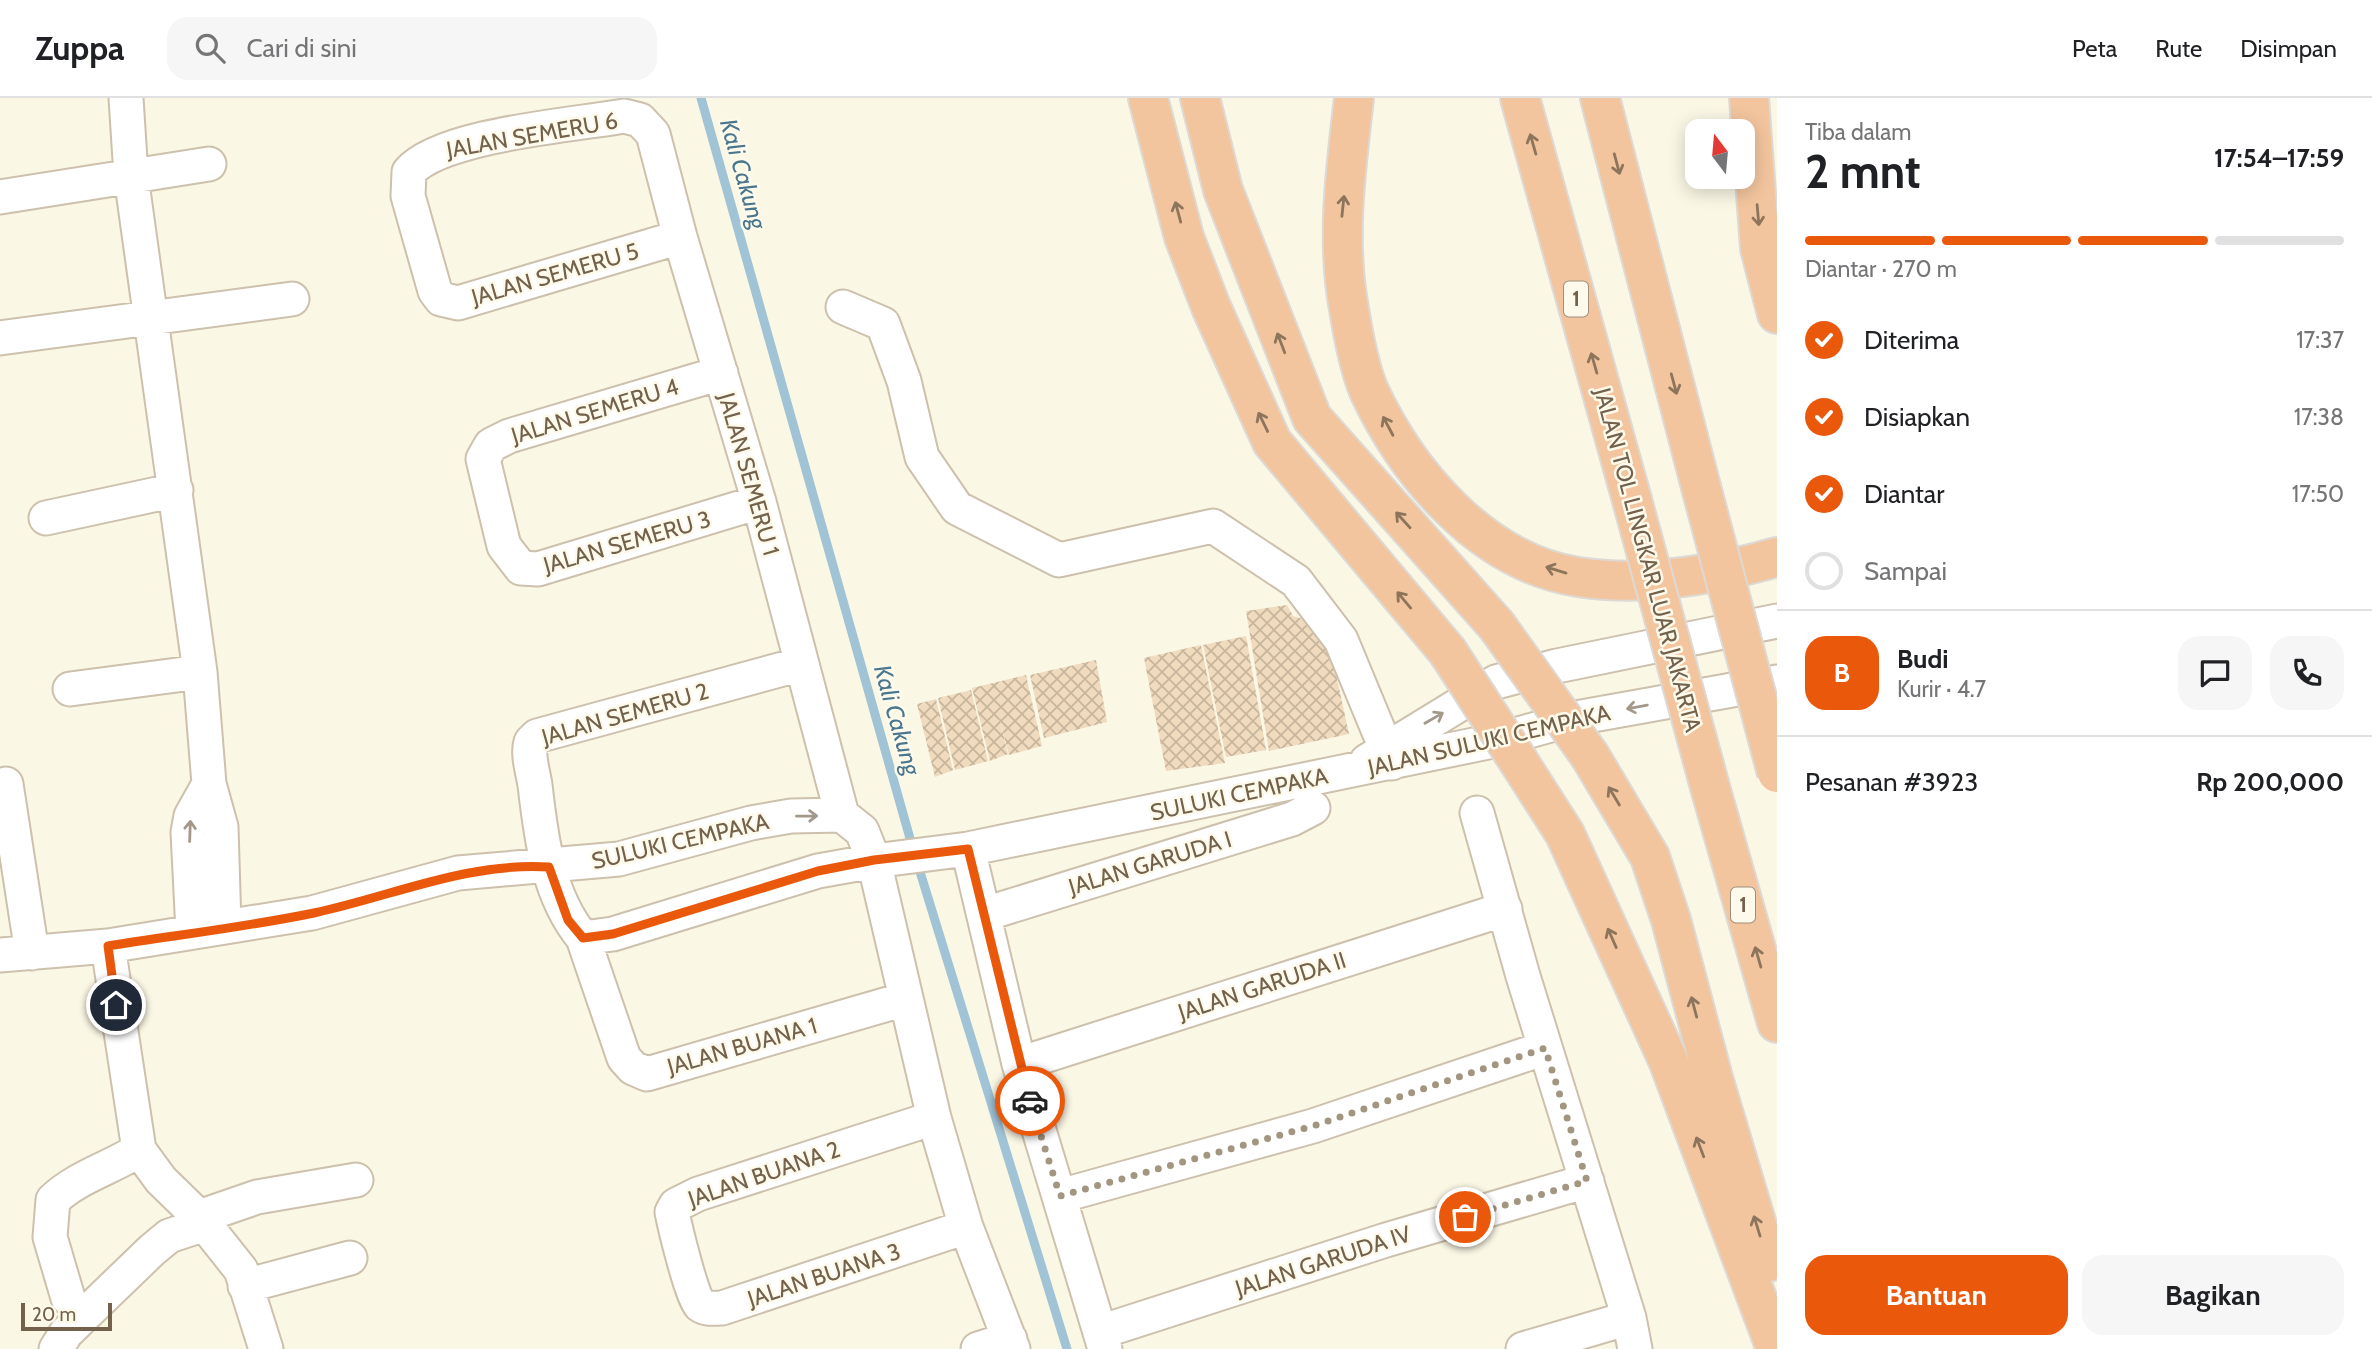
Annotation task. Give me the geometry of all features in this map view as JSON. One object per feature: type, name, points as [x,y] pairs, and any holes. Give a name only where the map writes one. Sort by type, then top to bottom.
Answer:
[{"type":"highway","points":[[1148,98],[1184,237],[1211,307],[1272,442],[1448,652],[1565,834],[1668,1060],[1776,1349]]},
{"type":"highway","points":[[1354,98],[1341,216],[1349,307],[1368,388],[1403,454],[1447,505],[1522,560],[1576,576],[1623,580],[1683,576],[1777,557]]},
{"type":"highway","name":"JALAN TOL LINGKAR LUAR JAKARTA","points":[[1520,98],[1777,1023]]},
{"type":"highway","points":[[1600,98],[1777,773]]},
{"type":"highway","points":[[1749,98],[1760,248],[1777,314]]},
{"type":"highway","points":[[1204,107],[1223,190],[1312,418],[1497,626],[1590,756],[1650,857],[1671,920],[1716,1088],[1777,1291]]},
{"type":"street","points":[[126,98],[131,176],[200,672],[209,784],[221,827],[209,929]]},
{"type":"street","name":"JALAN SEMERU 6","points":[[435,291],[408,196],[408,172],[418,162],[463,144],[624,116],[640,120],[653,134]]},
{"type":"street","name":"JALAN SEMERU 1","points":[[653,134],[680,237],[759,502],[801,664],[826,745],[842,815]]},
{"type":"street","points":[[0,197],[209,164]]},
{"type":"street","name":"JALAN SEMERU 5","points":[[435,291],[441,299],[458,303],[680,237]]},
{"type":"street","points":[[0,338],[292,299]]},
{"type":"street","points":[[844,307],[883,324],[904,381],[922,457],[957,508],[1059,559],[1213,526],[1296,581],[1341,640],[1388,755]]},
{"type":"street","name":"JALAN SEMERU 4","points":[[504,546],[483,459],[491,445],[509,436],[721,373]]},
{"type":"street","points":[[46,518],[176,490]]},
{"type":"street","name":"JALAN SEMERU 3","points":[[504,546],[522,568],[538,569],[759,502]]},
{"type":"street","name":"JALAN SULUKI CEMPAKA","points":[[1356,769],[1388,755],[1496,682],[1557,666],[1777,621]]},
{"type":"street","name":"JALAN SEMERU 2","points":[[549,867],[540,830],[530,750],[534,739],[801,664]]},
{"type":"street","points":[[1557,666],[1576,718]]},
{"type":"street","points":[[70,689],[200,672]]},
{"type":"street","name":"JALAN SULUKI CEMPAKA","points":[[1388,755],[1493,741],[1576,718],[1777,682]]},
{"type":"street","name":"SULUKI CEMPAKA","points":[[583,938],[613,934],[787,879],[886,860],[934,856],[1356,769]]},
{"type":"street","points":[[6,783],[16,954]]},
{"type":"street","points":[[209,784],[191,816],[188,832],[192,883],[209,929]]},
{"type":"street","name":"JALAN GARUDA I","points":[[985,914],[1292,819],[1313,808]]},
{"type":"street","points":[[1477,813],[1632,1333],[1523,1349]]},
{"type":"street","points":[[842,815],[862,831],[886,860],[905,999],[934,1118],[966,1227],[1011,1344],[978,1349]]},
{"type":"street","name":"SULUKI CEMPAKA","points":[[16,954],[108,946],[312,913],[458,873],[513,866],[549,867],[619,859],[778,818],[842,815]]},
{"type":"street","points":[[968,849],[1019,1064],[1103,1341]]},
{"type":"street","points":[[549,867],[568,920],[583,938]]},
{"type":"street","name":"JALAN GARUDA II","points":[[1019,1064],[1505,909]]},
{"type":"street","name":"JALAN BUANA 1","points":[[583,938],[624,1058],[633,1068],[647,1074],[905,999]]},
{"type":"street","points":[[108,946],[139,1150],[161,1180],[202,1220],[241,1270],[266,1349]]},
{"type":"street","points":[[1060,1196],[1313,1126],[1545,1048]]},
{"type":"street","name":"JALAN BUANA 2","points":[[692,1287],[672,1212],[676,1205],[698,1194],[934,1118]]},
{"type":"street","points":[[68,1298],[50,1237],[53,1200],[70,1184],[112,1168],[139,1150]]},
{"type":"street","points":[[55,1349],[66,1334],[169,1236],[257,1197],[356,1180]]},
{"type":"street","name":"JALAN GARUDA IV","points":[[1103,1341],[1386,1240],[1587,1181]]},
{"type":"street","name":"JALAN BUANA 3","points":[[692,1287],[697,1303],[703,1307],[722,1308],[966,1227]]},
{"type":"street","points":[[245,1286],[350,1258]]},
{"type":"building","points":[[1287,605],[1293,616],[1314,622],[1332,656],[1349,734],[1269,751],[1246,611]]},
{"type":"building","points":[[1246,636],[1266,750],[1226,757],[1203,645]]},
{"type":"building","points":[[1201,645],[1225,763],[1166,771],[1144,658]]},
{"type":"building","points":[[1096,660],[1107,722],[1044,738],[1030,675]]},
{"type":"building","points":[[1026,675],[1042,746],[1009,755],[998,713],[1008,754],[990,761],[972,688]]},
{"type":"building","points":[[971,690],[988,761],[955,770],[938,698]]},
{"type":"building","points":[[936,699],[953,770],[935,777],[917,704]]},
{"type":"waterway","name":"Kali Cakung","points":[[701,98],[913,849]]},
{"type":"waterway","name":"Kali Cakung","points":[[917,862],[1067,1349]]},
{"type":"way so far","points":[[1030,1101],[1060,1196],[1313,1126],[1545,1048],[1587,1181],[1465,1217]]},
{"type":"route","points":[[116,1005],[108,946],[312,913],[458,873],[513,866],[549,867],[568,920],[583,938],[613,934],[818,871],[874,860],[934,856],[968,849],[1030,1101]]}]
